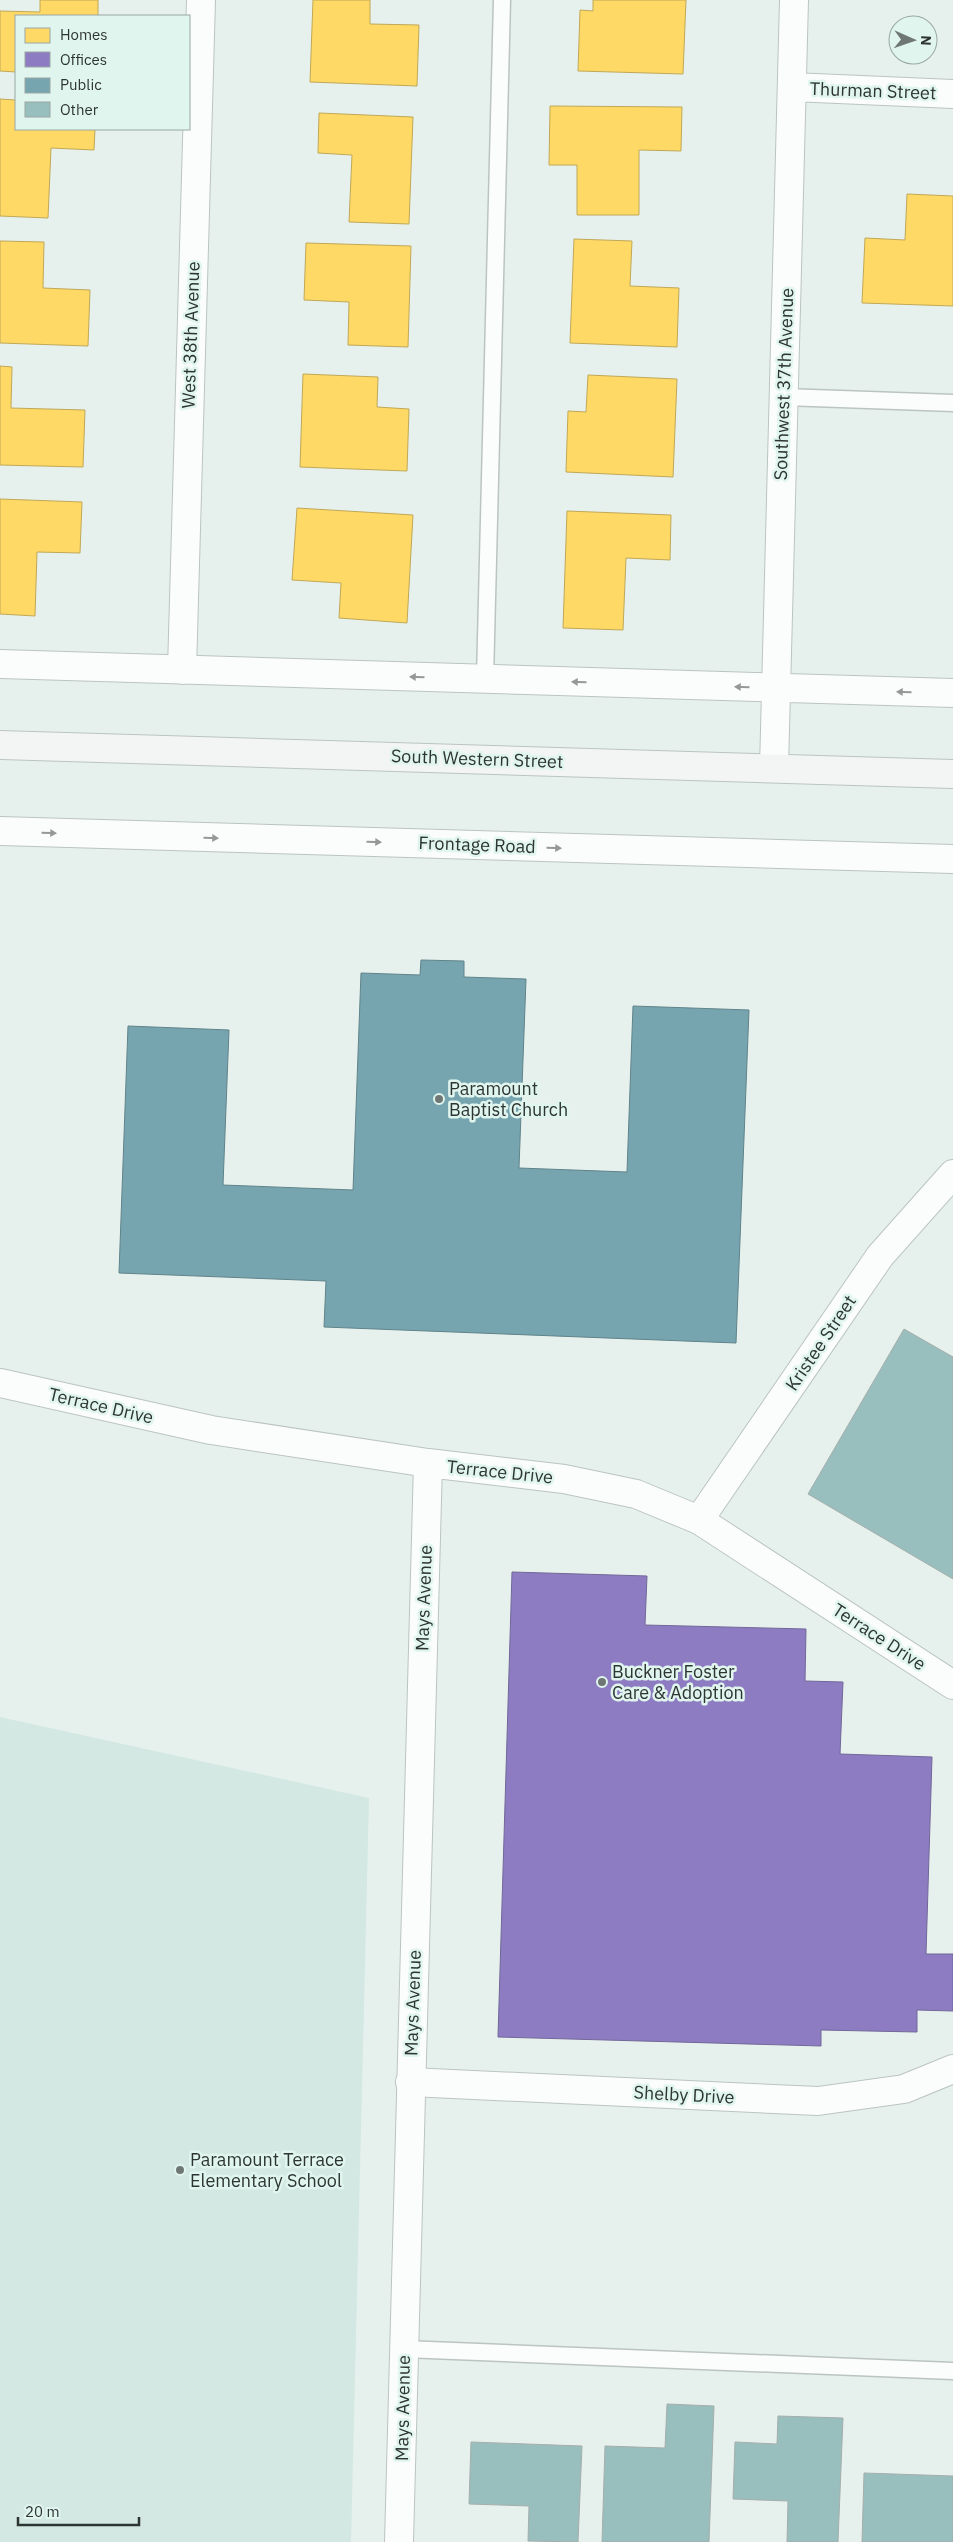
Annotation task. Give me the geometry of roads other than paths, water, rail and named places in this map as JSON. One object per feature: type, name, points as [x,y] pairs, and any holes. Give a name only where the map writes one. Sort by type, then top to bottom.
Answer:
[{"type":"main road","name":"South Western Street","points":[[0,745],[953,774]]},
{"type":"street","name":"West 38th Avenue","points":[[182,670],[201,0]]},
{"type":"street","name":"Southwest 37th Avenue","points":[[774,768],[794,0]]},
{"type":"street","name":"Thurman Street","points":[[792,87],[953,94]]},
{"type":"street","points":[[0,664],[953,693]]},
{"type":"street","name":"Frontage Road","points":[[0,832],[953,859]]},
{"type":"street","name":"Kristee Street","points":[[699,1520],[880,1256],[953,1174]]},
{"type":"street","name":"Terrace Drive","points":[[0,1383],[210,1430],[428,1464],[564,1479],[636,1494],[699,1520],[953,1685]]},
{"type":"street","name":"Mays Avenue","points":[[399,2542],[428,1464]]},
{"type":"street","name":"Shelby Drive","points":[[410,2082],[818,2100],[904,2089],[953,2069]]},
{"type":"lane","points":[[485,679],[502,0]]},
{"type":"lane","points":[[784,397],[953,404]]},
{"type":"lane","points":[[404,2349],[953,2371]]},
{"type":"place","name":"Paramount Baptist Church","points":[[439,1099]]},
{"type":"place","name":"Buckner Foster Care & Adoption","points":[[602,1682]]},
{"type":"place","name":"Paramount Terrace Elementary School","points":[[180,2170]]}]
